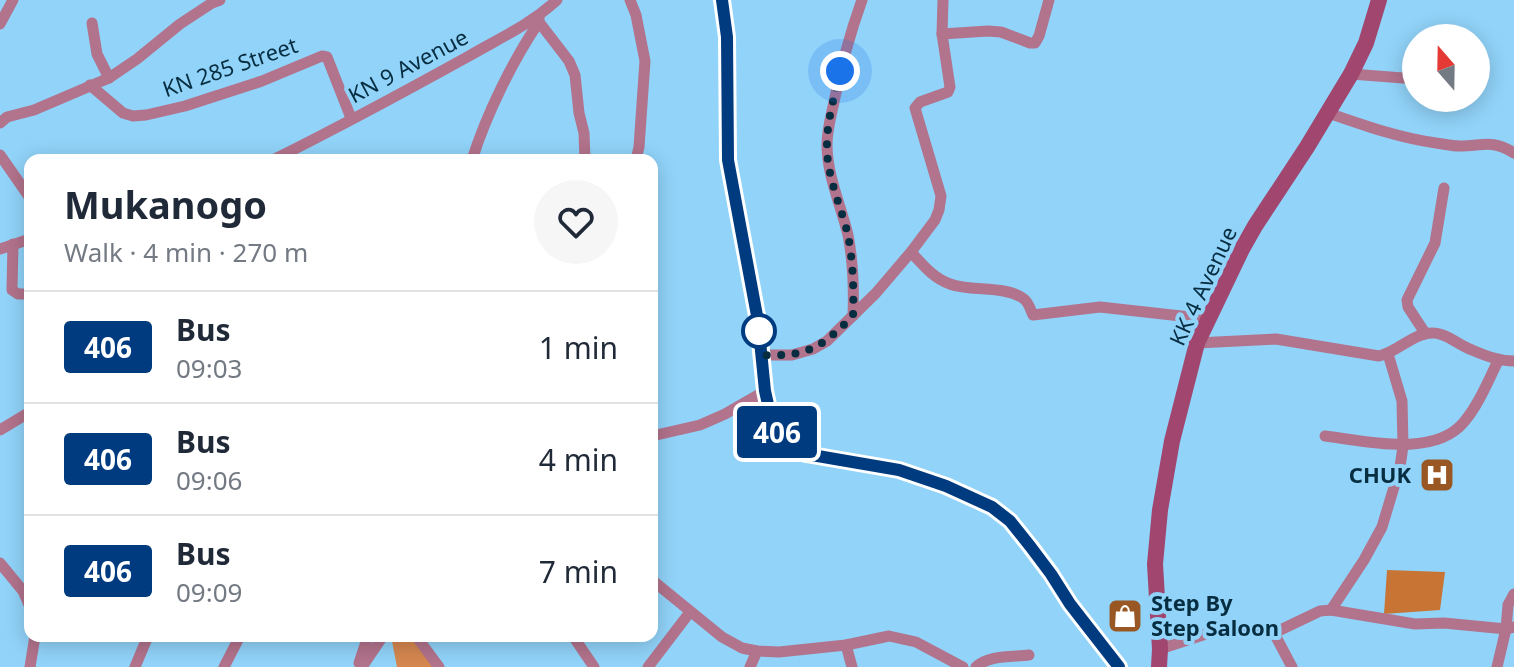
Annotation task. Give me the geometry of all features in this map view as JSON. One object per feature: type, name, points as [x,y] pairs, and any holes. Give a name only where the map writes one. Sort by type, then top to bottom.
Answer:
[{"type":"main road","name":"KK 4 Avenue","points":[[1159,667],[1155,564],[1160,510],[1172,441],[1197,343],[1255,226],[1351,74],[1366,43],[1379,0]]},
{"type":"street","points":[[0,24],[13,0]]},
{"type":"street","points":[[0,123],[7,117],[34,110],[109,78],[180,24],[220,0]]},
{"type":"street","name":"KN 9 Avenue","points":[[284,154],[539,19],[557,0]]},
{"type":"street","points":[[630,0],[645,61],[637,154]]},
{"type":"street","points":[[722,0],[727,37],[728,160],[762,355],[765,391],[772,422],[778,433],[793,448],[806,454],[899,470],[946,486],[992,507],[1010,521],[1030,546],[1118,667]]},
{"type":"street","points":[[853,316],[848,238],[827,146],[840,71],[862,0]]},
{"type":"street","points":[[762,355],[792,355],[827,341],[876,293],[935,220],[941,196],[915,108],[920,102],[948,92],[950,87],[942,34],[943,0]]},
{"type":"street","points":[[942,34],[1001,32],[1035,43],[1049,0]]},
{"type":"street","points":[[474,154],[493,107],[539,19],[569,61],[575,75],[585,154]]},
{"type":"street","points":[[92,23],[97,54],[109,78]]},
{"type":"street","name":"KN 285 Street","points":[[90,85],[123,113],[133,116],[185,106],[327,57],[351,118]]},
{"type":"street","points":[[1351,74],[1402,78]]},
{"type":"street","points":[[1328,113],[1433,143],[1460,146],[1485,143],[1514,153]]},
{"type":"street","points":[[0,155],[24,189]]},
{"type":"street","points":[[1425,333],[1408,307],[1407,300],[1435,243],[1444,188]]},
{"type":"street","points":[[0,249],[24,241]]},
{"type":"street","points":[[13,244],[11,286],[14,292],[24,294]]},
{"type":"street","points":[[911,252],[931,274],[946,283],[1020,297],[1027,300],[1033,315],[1100,307],[1208,319]]},
{"type":"street","points":[[1197,343],[1276,339],[1379,356],[1425,333],[1450,337],[1498,361],[1514,361]]},
{"type":"street","points":[[1331,610],[1382,527],[1400,467],[1402,401],[1388,354]]},
{"type":"street","points":[[1325,436],[1403,446],[1449,434],[1463,423],[1498,361]]},
{"type":"street","points":[[658,435],[700,425],[765,391]]},
{"type":"street","points":[[0,430],[24,419]]},
{"type":"street","points":[[0,563],[24,593]]},
{"type":"street","points":[[658,585],[722,637],[742,648],[779,652],[846,645],[889,636],[906,639],[963,667]]},
{"type":"street","points":[[1497,667],[1510,628],[1508,605],[1514,594]]},
{"type":"street","points":[[1160,649],[1222,626],[1274,633],[1320,611],[1331,610],[1415,624],[1510,628]]},
{"type":"street","points":[[648,667],[690,612]]},
{"type":"street","points":[[1274,633],[1292,667]]},
{"type":"street","points":[[30,667],[34,642]]},
{"type":"street","points":[[135,667],[145,642]]},
{"type":"street","points":[[224,667],[237,642]]},
{"type":"street","points":[[360,667],[366,642]]},
{"type":"street","points":[[360,667],[379,642]]},
{"type":"street","points":[[420,642],[439,667]]},
{"type":"street","points":[[577,642],[594,667]]},
{"type":"street","points":[[846,645],[852,667]]},
{"type":"street","points":[[750,667],[757,651]]},
{"type":"street","points":[[976,667],[990,659],[1029,655]]},
{"type":"shaded area","points":[[1387,570],[1445,572],[1440,610],[1384,614]]},
{"type":"shaded area","points":[[392,642],[415,642],[434,667],[397,667]]},
{"type":"bus line","name":"406","points":[[722,0],[727,37],[728,160],[758,321],[765,391],[772,422],[778,433],[793,448],[806,454],[899,470],[946,486],[992,507],[1010,521],[1030,546],[1119,667]]},
{"type":"place","name":"CHUK","points":[[1437,475]]},
{"type":"place","name":"Step By Step Saloon","points":[[1125,616]]},
{"type":"route","points":[[759,331],[762,355],[792,355],[827,341],[853,316],[848,238],[827,146],[840,71]]}]
